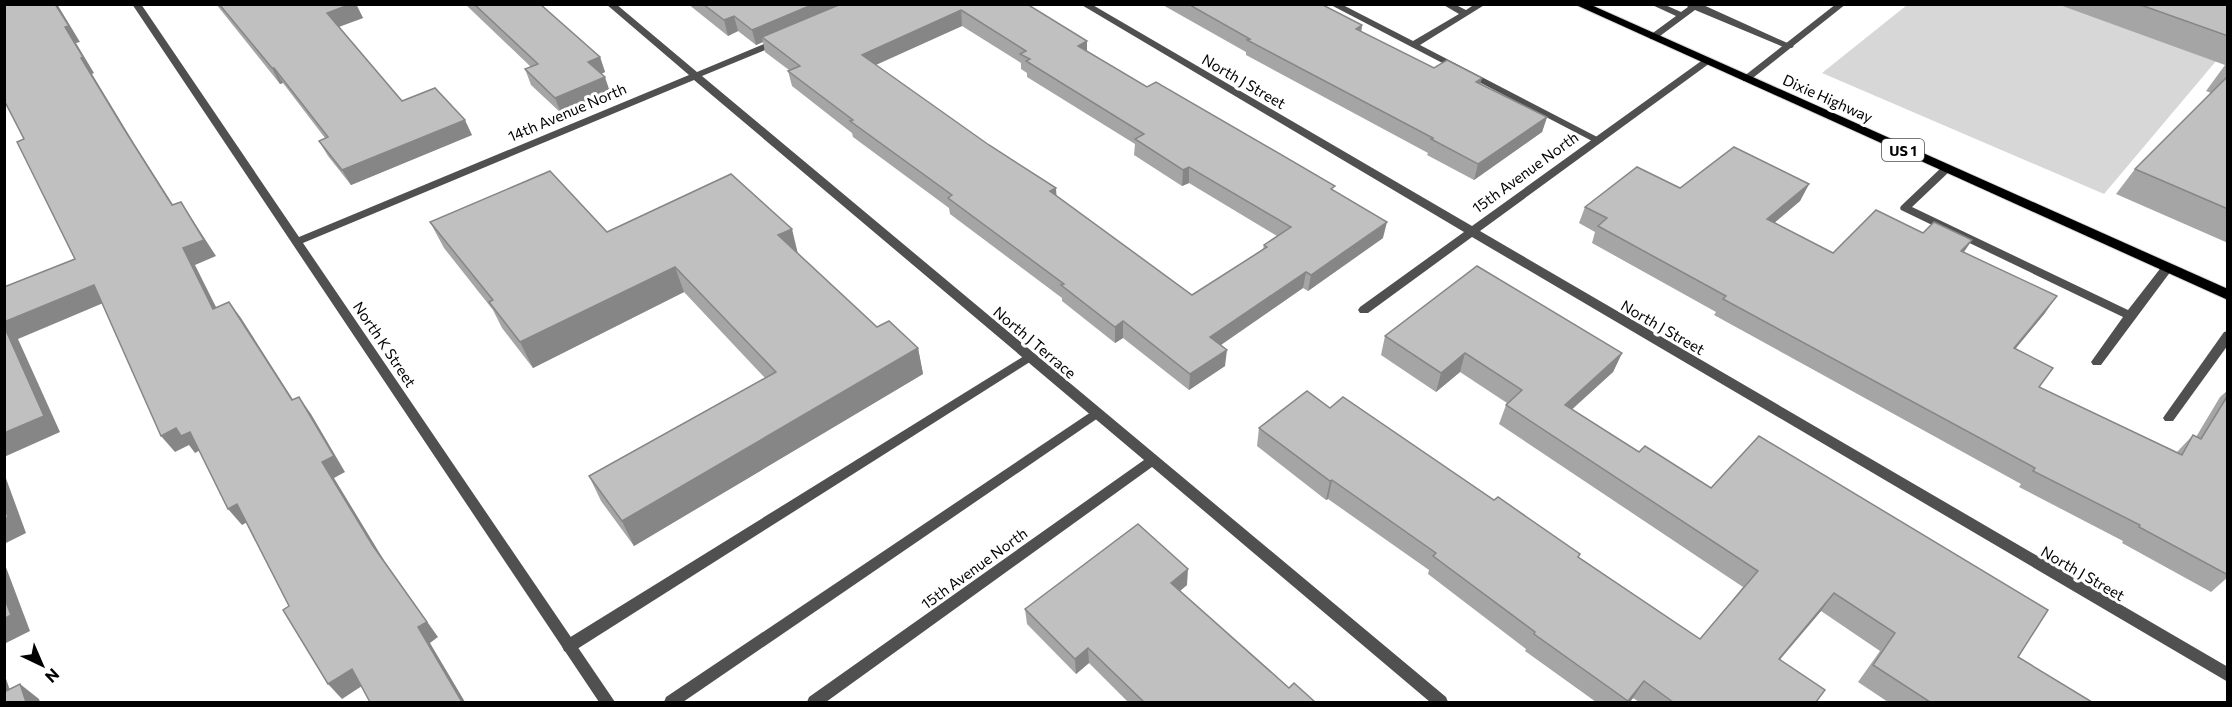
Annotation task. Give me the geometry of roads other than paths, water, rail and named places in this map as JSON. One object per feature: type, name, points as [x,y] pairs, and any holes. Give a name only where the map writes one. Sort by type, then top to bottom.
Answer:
[{"type":"main road","name":"Dixie Highway","points":[[1579,4],[2228,295]]},
{"type":"street","name":"North K Street","points":[[136,4],[607,702]]},
{"type":"street","name":"North J Terrace","points":[[610,4],[1441,702]]},
{"type":"street","name":"North J Street","points":[[1084,4],[2228,675]]},
{"type":"street","points":[[1333,4],[1598,140]]},
{"type":"street","points":[[1446,4],[1466,14]]},
{"type":"street","points":[[1413,45],[1482,4]]},
{"type":"street","points":[[1654,4],[1682,16]]},
{"type":"street","points":[[1746,79],[1842,4]]},
{"type":"street","points":[[1653,37],[1693,5],[1789,46]]},
{"type":"street","name":"14th Avenue North","points":[[296,242],[789,37]]},
{"type":"street","name":"15th Avenue North","points":[[1364,310],[1707,61]]},
{"type":"street","points":[[1946,169],[1905,208],[2130,316]]},
{"type":"street","points":[[2097,362],[2167,268]]},
{"type":"street","points":[[2169,418],[2228,335]]},
{"type":"street","points":[[569,646],[1029,357]]},
{"type":"street","points":[[672,702],[1097,413]]},
{"type":"street","name":"15th Avenue North","points":[[814,702],[1153,460]]}]
